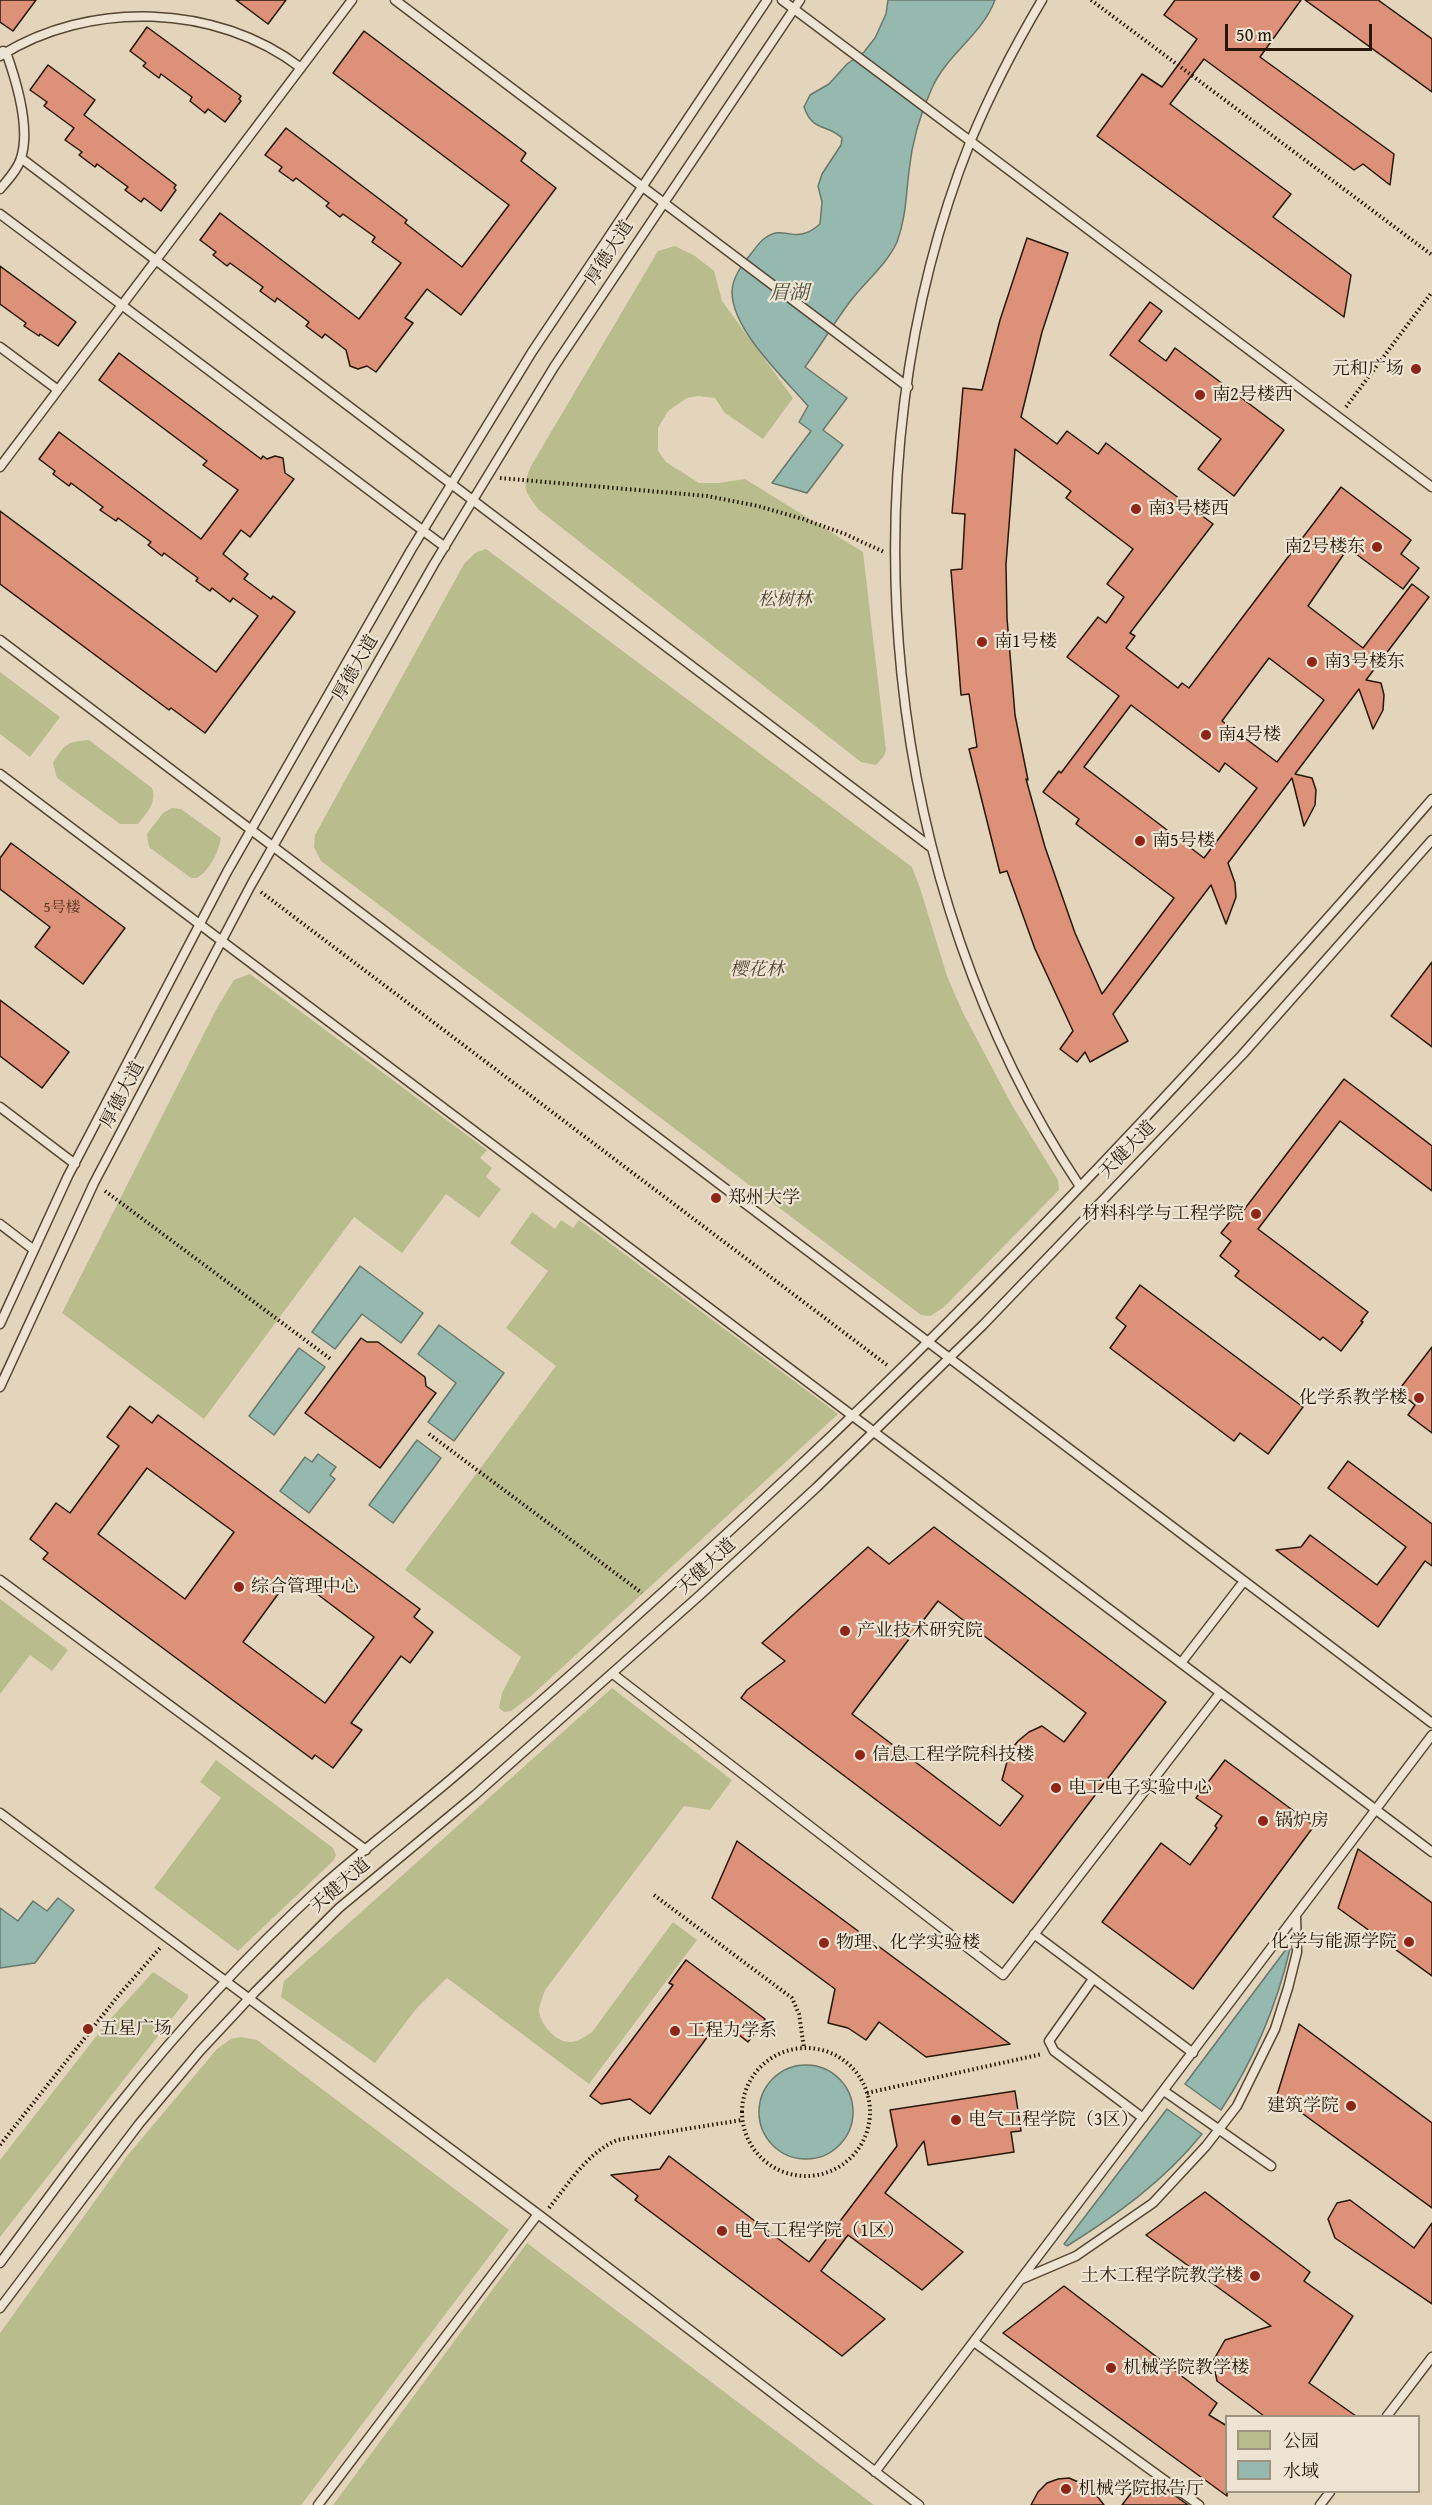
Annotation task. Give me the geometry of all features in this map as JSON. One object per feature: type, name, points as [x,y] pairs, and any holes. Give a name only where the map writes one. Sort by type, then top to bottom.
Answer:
[{"type":"lane","points":[[0,467],[352,0]]},
{"type":"lane","points":[[395,0],[908,387]]},
{"type":"lane","name":"厚德大道","points":[[0,1324],[75,1164],[251,830],[423,531],[532,352],[767,0]]},
{"type":"lane","points":[[782,0],[1432,487]]},
{"type":"lane","name":"厚德大道","points":[[0,1387],[94,1183],[251,885],[445,547],[554,367],[800,0]]},
{"type":"lane","points":[[1042,0],[971,142],[923,301],[908,387],[899,463],[896,557],[898,629],[910,743],[932,848],[950,911],[989,1018],[1013,1071],[1079,1185]]},
{"type":"lane","points":[[0,189],[9,179],[21,158],[22,116],[16,82],[2,52],[54,29],[80,21],[116,15],[161,15],[207,22],[244,34],[270,47],[301,68]]},
{"type":"lane","points":[[21,158],[932,848]]},
{"type":"lane","points":[[0,214],[445,547]]},
{"type":"lane","points":[[0,347],[58,390]]},
{"type":"lane","points":[[0,640],[1432,1723]]},
{"type":"lane","points":[[0,774],[1432,1852]]},
{"type":"lane","name":"天健大道","points":[[0,2263],[117,2107],[179,2033],[226,1982],[321,1888],[566,1680],[653,1601],[896,1372],[1222,1036],[1432,799]]},
{"type":"lane","name":"天健大道","points":[[0,2308],[139,2124],[200,2051],[249,1998],[339,1908],[475,1795],[613,1674],[817,1488],[949,1358],[1242,1055],[1432,840]]},
{"type":"lane","points":[[0,1107],[75,1164]]},
{"type":"lane","points":[[0,1224],[34,1250]]},
{"type":"lane","points":[[0,1580],[366,1850]]},
{"type":"lane","points":[[1181,1663],[1244,1581]]},
{"type":"lane","points":[[613,1674],[1003,1975],[1220,1693]]},
{"type":"lane","points":[[875,2472],[1432,1736]]},
{"type":"lane","points":[[0,1813],[540,2215],[919,2505]]},
{"type":"lane","points":[[1022,2279],[1076,2256],[1153,2203],[1184,2171],[1219,2129],[1248,2087],[1275,2029],[1297,1952],[1296,1916]]},
{"type":"lane","points":[[1034,1934],[1193,2053]]},
{"type":"lane","points":[[1093,1978],[1049,2041],[1054,2051],[1143,2118]]},
{"type":"lane","points":[[1164,2091],[1271,2166]]},
{"type":"lane","points":[[318,2505],[540,2215]]},
{"type":"lane","points":[[974,2342],[1199,2505]]},
{"type":"lane","points":[[1388,2415],[1432,2357]]},
{"type":"lane","points":[[1320,2505],[1329,2493]]},
{"type":"path","points":[[1091,0],[1432,255]]},
{"type":"path","points":[[1339,417],[1432,292]]},
{"type":"path","points":[[487,477],[707,496],[758,506],[845,534],[896,557]]},
{"type":"path","points":[[251,885],[896,1372]]},
{"type":"path","points":[[94,1183],[332,1360]]},
{"type":"path","points":[[429,1434],[653,1601]]},
{"type":"path","points":[[654,1895],[792,1998],[799,2014],[804,2048]]},
{"type":"path","points":[[0,2145],[118,1996],[168,1938]]},
{"type":"path","points":[[804,2048],[819,2049],[842,2059],[859,2076],[867,2093],[870,2111],[869,2123],[860,2147],[841,2166],[814,2175],[800,2176],[773,2167],[752,2147],[742,2120],[745,2092],[759,2067],[783,2052],[804,2048]]},
{"type":"path","points":[[867,2093],[1054,2051]]},
{"type":"path","points":[[540,2215],[589,2157],[600,2148],[617,2140],[742,2120]]},
{"type":"green space","name":"松树林","points":[[675,246],[695,256],[714,271],[722,301],[793,398],[763,439],[725,413],[715,398],[698,396],[687,398],[668,411],[658,428],[658,451],[666,462],[699,483],[745,479],[863,552],[886,750],[876,765],[861,762],[539,510],[526,490],[526,480],[531,466],[658,251]]},
{"type":"green space","name":"樱花林","points":[[486,549],[912,867],[947,976],[963,1013],[1013,1107],[1058,1180],[1059,1190],[943,1308],[930,1316],[921,1315],[321,861],[314,847],[315,835],[464,564],[475,553]]},
{"type":"green space","points":[[0,672],[60,717],[30,757],[0,734]]},
{"type":"green space","points":[[89,740],[152,788],[152,803],[138,824],[120,824],[57,778],[53,763],[64,747],[71,743]]},
{"type":"green space","points":[[172,808],[181,809],[221,838],[213,861],[197,878],[191,878],[149,847],[147,834],[163,813]]},
{"type":"green space","points":[[250,974],[487,1150],[480,1158],[492,1168],[486,1177],[501,1189],[479,1218],[446,1194],[402,1253],[354,1217],[204,1419],[62,1313],[218,1006],[234,980]]},
{"type":"green space","points":[[532,1212],[555,1229],[561,1220],[573,1228],[579,1220],[838,1414],[531,1696],[511,1711],[504,1712],[499,1708],[502,1693],[521,1657],[405,1570],[556,1366],[506,1328],[548,1271],[510,1243]]},
{"type":"green space","points":[[0,1599],[68,1650],[52,1671],[30,1655],[0,1694]]},
{"type":"green space","points":[[612,1688],[732,1780],[710,1810],[684,1806],[545,1990],[539,2009],[545,2026],[559,2039],[576,2041],[592,2032],[673,1922],[697,1940],[589,2084],[447,1978],[416,2009],[375,2063],[281,1997],[284,1981]]},
{"type":"green space","points":[[216,1760],[333,1848],[336,1855],[333,1861],[238,1951],[154,1888],[221,1798],[200,1782]]},
{"type":"green space","points":[[153,1972],[188,1995],[188,1998],[0,2237],[0,2160],[105,2025]]},
{"type":"green space","points":[[240,2037],[257,2040],[509,2230],[301,2505],[0,2505],[0,2333],[128,2155],[217,2049],[231,2039]]},
{"type":"green space","points":[[527,2243],[874,2505],[333,2505]]},
{"type":"water","name":"眉湖","points":[[888,0],[995,0],[982,24],[946,65],[932,88],[917,128],[912,149],[904,215],[893,250],[846,307],[805,367],[847,398],[823,430],[843,445],[807,493],[772,483],[811,431],[799,422],[808,406],[773,368],[740,322],[734,307],[732,287],[741,267],[765,238],[779,233],[803,234],[820,224],[822,202],[818,186],[822,174],[841,145],[842,138],[812,121],[804,107],[810,95],[829,84],[847,64],[864,52],[875,38],[886,14]]},
{"type":"water","points":[[360,1266],[423,1313],[401,1343],[362,1314],[335,1349],[312,1332]]},
{"type":"water","points":[[439,1325],[504,1373],[454,1441],[428,1422],[456,1383],[418,1354]]},
{"type":"water","points":[[299,1348],[325,1367],[274,1435],[249,1416]]},
{"type":"water","points":[[417,1440],[441,1458],[393,1523],[369,1505]]},
{"type":"water","points":[[318,1454],[336,1467],[330,1475],[335,1479],[309,1513],[280,1491],[305,1457],[312,1462]]},
{"type":"water","points":[[58,1898],[74,1910],[35,1963],[0,1968],[0,1908],[18,1921],[33,1901],[47,1911]]},
{"type":"water","points":[[1287,1948],[1290,1949],[1284,1971],[1263,2033],[1244,2072],[1221,2110],[1185,2084]]},
{"type":"water","points":[[806,2065],[824,2069],[839,2079],[849,2094],[853,2112],[849,2130],[839,2145],[824,2155],[806,2159],[788,2155],[773,2145],[763,2130],[759,2112],[763,2094],[773,2079],[788,2069]]},
{"type":"water","points":[[1167,2109],[1202,2134],[1172,2167],[1139,2196],[1086,2234],[1067,2246],[1064,2244]]},
{"type":"building","points":[[0,0],[36,0],[13,31],[0,22]]},
{"type":"building","points":[[236,0],[286,0],[268,24]]},
{"type":"building","points":[[1175,0],[1301,0],[1260,57],[1394,154],[1390,185],[1363,164],[1354,170],[1204,59],[1170,104],[1291,194],[1273,217],[1351,275],[1344,317],[1097,136],[1142,74],[1162,87],[1197,39],[1164,15]]},
{"type":"building","points":[[1305,0],[1378,0],[1432,39],[1432,92]]},
{"type":"building","points":[[147,27],[241,96],[239,99],[241,101],[225,122],[208,109],[205,113],[190,101],[192,97],[161,74],[159,78],[143,66],[146,63],[130,51]]},
{"type":"building","points":[[364,31],[526,153],[521,161],[556,188],[461,315],[427,289],[405,318],[413,323],[376,372],[367,366],[358,369],[350,366],[346,350],[325,334],[322,338],[306,326],[309,322],[277,298],[275,302],[260,291],[263,287],[230,263],[227,266],[213,255],[216,252],[200,240],[220,213],[359,319],[401,263],[372,242],[375,237],[343,214],[340,217],[326,206],[329,203],[296,178],[293,181],[279,171],[282,167],[265,155],[286,128],[407,220],[405,223],[462,267],[509,205],[333,73]]},
{"type":"building","points":[[48,65],[95,100],[84,115],[176,185],[174,188],[176,190],[161,211],[144,198],[141,202],[125,190],[128,187],[97,164],[95,167],[79,155],[82,152],[65,140],[74,128],[44,106],[47,102],[30,90]]},
{"type":"building","points":[[1027,238],[1068,253],[1042,332],[1021,417],[1057,444],[1067,431],[1098,454],[1106,443],[1213,524],[1130,633],[1135,636],[1126,648],[1178,688],[1182,683],[1189,688],[1341,487],[1411,540],[1401,554],[1419,568],[1403,589],[1348,548],[1308,606],[1363,648],[1412,584],[1429,597],[1366,680],[1381,683],[1384,695],[1383,710],[1373,729],[1359,689],[1295,774],[1312,778],[1316,790],[1315,805],[1304,826],[1292,778],[1228,863],[1235,883],[1236,897],[1226,924],[1211,885],[1113,1014],[1128,1041],[1090,1062],[1085,1052],[1077,1062],[1060,1049],[1073,1031],[1035,949],[1007,871],[1000,873],[969,749],[977,747],[969,694],[961,695],[951,570],[962,569],[965,514],[952,513],[963,388],[982,390],[1000,320]],"holes":[[[1015,449],[1071,491],[1066,498],[1133,549],[1107,584],[1124,597],[1106,623],[1098,617],[1067,657],[1119,696],[1061,773],[1059,771],[1043,792],[1079,819],[1076,824],[1174,898],[1102,994],[1075,933],[1045,847],[1026,779],[1028,780],[1015,715],[1007,618],[1006,564]],[[1269,658],[1324,700],[1277,762],[1222,721]],[[1131,705],[1219,772],[1225,763],[1257,788],[1204,858],[1084,767]]]},
{"type":"building","points":[[0,266],[76,322],[58,346],[24,326],[26,323],[0,304]]},
{"type":"building","name":"南2号楼西","points":[[1150,302],[1162,311],[1139,341],[1166,361],[1175,348],[1284,430],[1234,496],[1198,469],[1221,439],[1110,355]]},
{"type":"building","points":[[119,353],[261,459],[263,456],[267,459],[275,456],[283,458],[285,473],[294,479],[250,537],[241,530],[223,554],[248,574],[244,579],[271,599],[273,596],[295,612],[205,733],[171,708],[169,710],[0,584],[0,511],[216,672],[258,616],[233,598],[230,602],[212,588],[210,591],[196,581],[198,578],[164,553],[162,556],[148,545],[151,542],[118,518],[116,521],[100,510],[103,507],[71,483],[69,486],[53,474],[55,471],[39,459],[59,432],[201,539],[238,490],[203,465],[207,461],[99,380]]},
{"type":"building","points":[[11,843],[125,928],[83,984],[35,947],[50,927],[0,889],[0,858]]},
{"type":"building","points":[[1432,962],[1432,1047],[1391,1016]]},
{"type":"building","points":[[0,1000],[69,1052],[42,1088],[0,1056]]},
{"type":"building","name":"材料科学与工程学院","points":[[1344,1079],[1432,1146],[1432,1191],[1340,1121],[1258,1229],[1368,1312],[1341,1351],[1323,1337],[1320,1340],[1235,1276],[1239,1271],[1220,1256],[1231,1241],[1221,1233],[1237,1213],[1240,1215]]},
{"type":"building","points":[[1140,1285],[1303,1407],[1268,1454],[1240,1433],[1234,1441],[1110,1348],[1126,1326],[1116,1318]]},
{"type":"building","points":[[361,1338],[367,1342],[378,1342],[425,1377],[426,1386],[436,1393],[380,1468],[305,1413]]},
{"type":"building","name":"化学系教学楼","points":[[1432,1347],[1432,1433],[1408,1415],[1415,1405],[1398,1391]]},
{"type":"building","name":"综合管理中心","points":[[130,1406],[152,1423],[158,1415],[420,1609],[414,1617],[433,1632],[410,1663],[401,1656],[351,1723],[362,1730],[333,1768],[315,1755],[312,1759],[43,1559],[48,1553],[30,1539],[56,1503],[70,1513],[119,1446],[107,1437]],"holes":[[[147,1468],[234,1532],[185,1599],[98,1534]],[[292,1575],[374,1637],[325,1703],[243,1642]]]},
{"type":"building","points":[[1348,1461],[1432,1524],[1432,1566],[1425,1561],[1378,1627],[1276,1550],[1301,1547],[1310,1535],[1377,1585],[1406,1547],[1328,1488]]},
{"type":"building","points":[[934,1527],[1166,1702],[1013,1903],[741,1698],[747,1690],[785,1661],[762,1643],[868,1547],[889,1564]],"holes":[[[938,1601],[1086,1713],[1064,1742],[1042,1726],[1029,1732],[1010,1751],[1002,1780],[1023,1796],[1000,1826],[852,1714]]]},
{"type":"building","points":[[1225,1760],[1314,1826],[1193,1989],[1102,1922],[1161,1843],[1190,1865],[1217,1828],[1215,1826],[1222,1816],[1196,1798]]},
{"type":"building","name":"物理、化学实验楼","points":[[737,1841],[1010,2044],[926,2057],[879,2022],[866,2040],[848,2028],[828,2023],[835,1989],[712,1898]]},
{"type":"building","name":"化学与能源学院","points":[[1358,1849],[1432,1903],[1432,1976],[1338,1908]]},
{"type":"building","name":"工程力学系","points":[[686,1960],[765,2019],[748,2042],[720,2020],[650,2114],[630,2099],[601,2104],[590,2096],[673,1985],[669,1983]]},
{"type":"building","name":"建筑学院","points":[[1299,2024],[1432,2123],[1432,2208],[1277,2095]]},
{"type":"building","points":[[1015,2091],[1021,2131],[1011,2132],[1014,2152],[928,2165],[924,2141],[885,2193],[963,2252],[922,2290],[848,2235],[821,2271],[885,2319],[842,2356],[635,2200],[638,2196],[611,2175],[660,2169],[669,2156],[809,2262],[897,2146],[890,2110]]},
{"type":"building","name":"土木工程学院教学楼","points":[[1205,2192],[1310,2272],[1304,2281],[1353,2316],[1309,2383],[1355,2415],[1263,2415],[1217,2381],[1213,2361],[1225,2340],[1271,2326],[1146,2235]]},
{"type":"building","points":[[1350,2200],[1414,2248],[1432,2223],[1432,2304],[1335,2238],[1328,2219],[1337,2203]]},
{"type":"building","name":"机械学院教学楼","points":[[1064,2286],[1217,2403],[1209,2415],[1225,2425],[1225,2493],[1227,2496],[1003,2333]]},
{"type":"building","name":"机械学院报告厅","points":[[1069,2478],[1090,2487],[1104,2505],[1031,2505],[1038,2492],[1047,2483]]},
{"type":"building","points":[[1138,2484],[1155,2496],[1162,2486],[1188,2505],[1122,2505]]},
{"type":"place","name":"元和广场","points":[[1416,369]]},
{"type":"place","name":"南2号楼西","points":[[1200,395]]},
{"type":"place","name":"南3号楼西","points":[[1136,509]]},
{"type":"place","name":"南2号楼东","points":[[1377,547]]},
{"type":"place","name":"南1号楼","points":[[982,642]]},
{"type":"place","name":"南3号楼东","points":[[1312,662]]},
{"type":"place","name":"南4号楼","points":[[1206,735]]},
{"type":"place","name":"南5号楼","points":[[1140,841]]},
{"type":"place","name":"郑州大学","points":[[716,1198]]},
{"type":"place","name":"材料科学与工程学院","points":[[1256,1214]]},
{"type":"place","name":"化学系教学楼","points":[[1419,1398]]},
{"type":"place","name":"综合管理中心","points":[[239,1587]]},
{"type":"place","name":"产业技术研究院","points":[[845,1631]]},
{"type":"place","name":"信息工程学院科技楼","points":[[860,1755]]},
{"type":"place","name":"电工电子实验中心","points":[[1056,1788]]},
{"type":"place","name":"锅炉房","points":[[1263,1821]]},
{"type":"place","name":"化学与能源学院","points":[[1409,1942]]},
{"type":"place","name":"物理、化学实验楼","points":[[824,1943]]},
{"type":"place","name":"五星广场","points":[[88,2029]]},
{"type":"place","name":"工程力学系","points":[[675,2031]]},
{"type":"place","name":"建筑学院","points":[[1351,2106]]},
{"type":"place","name":"电气工程学院（3区）","points":[[956,2120]]},
{"type":"place","name":"电气工程学院（1区）","points":[[722,2231]]},
{"type":"place","name":"土木工程学院教学楼","points":[[1255,2276]]},
{"type":"place","name":"机械学院教学楼","points":[[1111,2368]]},
{"type":"place","name":"机械学院报告厅","points":[[1066,2489]]}]
